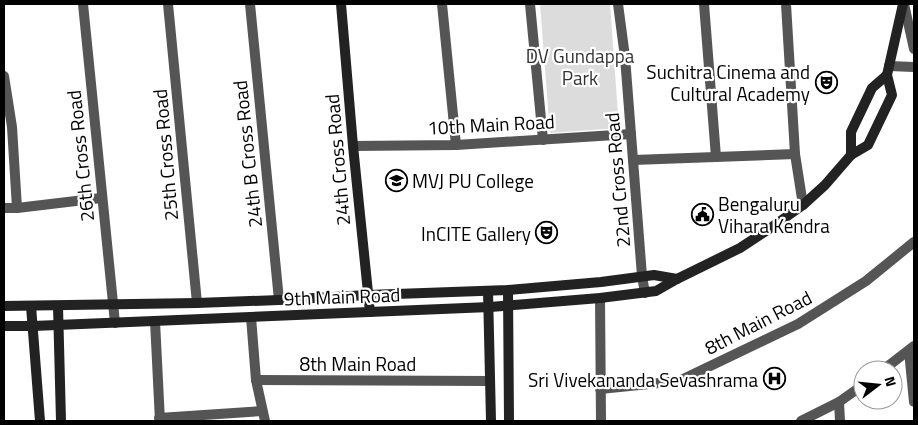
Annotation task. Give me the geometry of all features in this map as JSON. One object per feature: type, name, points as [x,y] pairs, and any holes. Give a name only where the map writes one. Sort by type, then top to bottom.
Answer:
[{"type":"main road","name":"24th Cross Road","points":[[341,4],[370,312]]},
{"type":"main road","name":"9th Main Road","points":[[4,326],[490,307],[600,298],[656,291],[678,278],[740,248],[770,229],[825,185],[851,155],[868,145],[892,95],[888,71],[903,4]]},
{"type":"main road","points":[[851,155],[850,132],[872,88],[888,71]]},
{"type":"main road","name":"9th Main Road","points":[[4,306],[279,300],[508,290],[654,275],[678,278]]},
{"type":"main road","points":[[508,290],[510,421]]},
{"type":"main road","points":[[488,291],[490,307],[491,421]]},
{"type":"main road","points":[[31,306],[40,421]]},
{"type":"main road","points":[[58,306],[57,325],[62,421]]},
{"type":"street","name":"26th Cross Road","points":[[82,4],[115,323]]},
{"type":"street","name":"25th Cross Road","points":[[168,4],[197,303]]},
{"type":"street","name":"24th B Cross Road","points":[[250,4],[279,300]]},
{"type":"street","points":[[442,4],[456,145]]},
{"type":"street","points":[[530,4],[543,140]]},
{"type":"street","name":"22nd Cross Road","points":[[618,4],[625,57],[642,276],[646,293]]},
{"type":"street","points":[[704,4],[716,157]]},
{"type":"street","points":[[786,4],[795,154],[803,204]]},
{"type":"street","points":[[903,4],[914,50]]},
{"type":"street","points":[[888,71],[914,67]]},
{"type":"street","points":[[4,76],[17,208]]},
{"type":"street","name":"10th Main Road","points":[[353,146],[456,145],[631,134]]},
{"type":"street","points":[[633,160],[795,154]]},
{"type":"street","points":[[4,208],[102,198]]},
{"type":"street","name":"8th Main Road","points":[[600,389],[679,381],[798,324],[866,281],[914,242]]},
{"type":"street","points":[[600,298],[601,421]]},
{"type":"street","points":[[154,321],[160,420],[263,416],[256,380],[250,317]]},
{"type":"street","points":[[897,360],[912,349]]},
{"type":"street","points":[[912,349],[914,402]]},
{"type":"street","name":"8th Main Road","points":[[256,380],[490,381]]},
{"type":"street","points":[[801,421],[839,402],[853,392]]},
{"type":"street","points":[[839,402],[840,421]]},
{"type":"green space","name":"DV Gundappa Park","points":[[540,4],[610,4],[619,128],[550,133]]},
{"type":"place","name":"Suchitra Cinema and Cultural Academy","points":[[826,82]]},
{"type":"place","name":"MVJ PU College","points":[[396,180]]},
{"type":"place","name":"Bengaluru Vihara Kendra","points":[[702,214]]},
{"type":"place","name":"InCITE Gallery","points":[[547,233]]},
{"type":"place","name":"Sri Vivekananda Sevashrama","points":[[774,379]]}]
